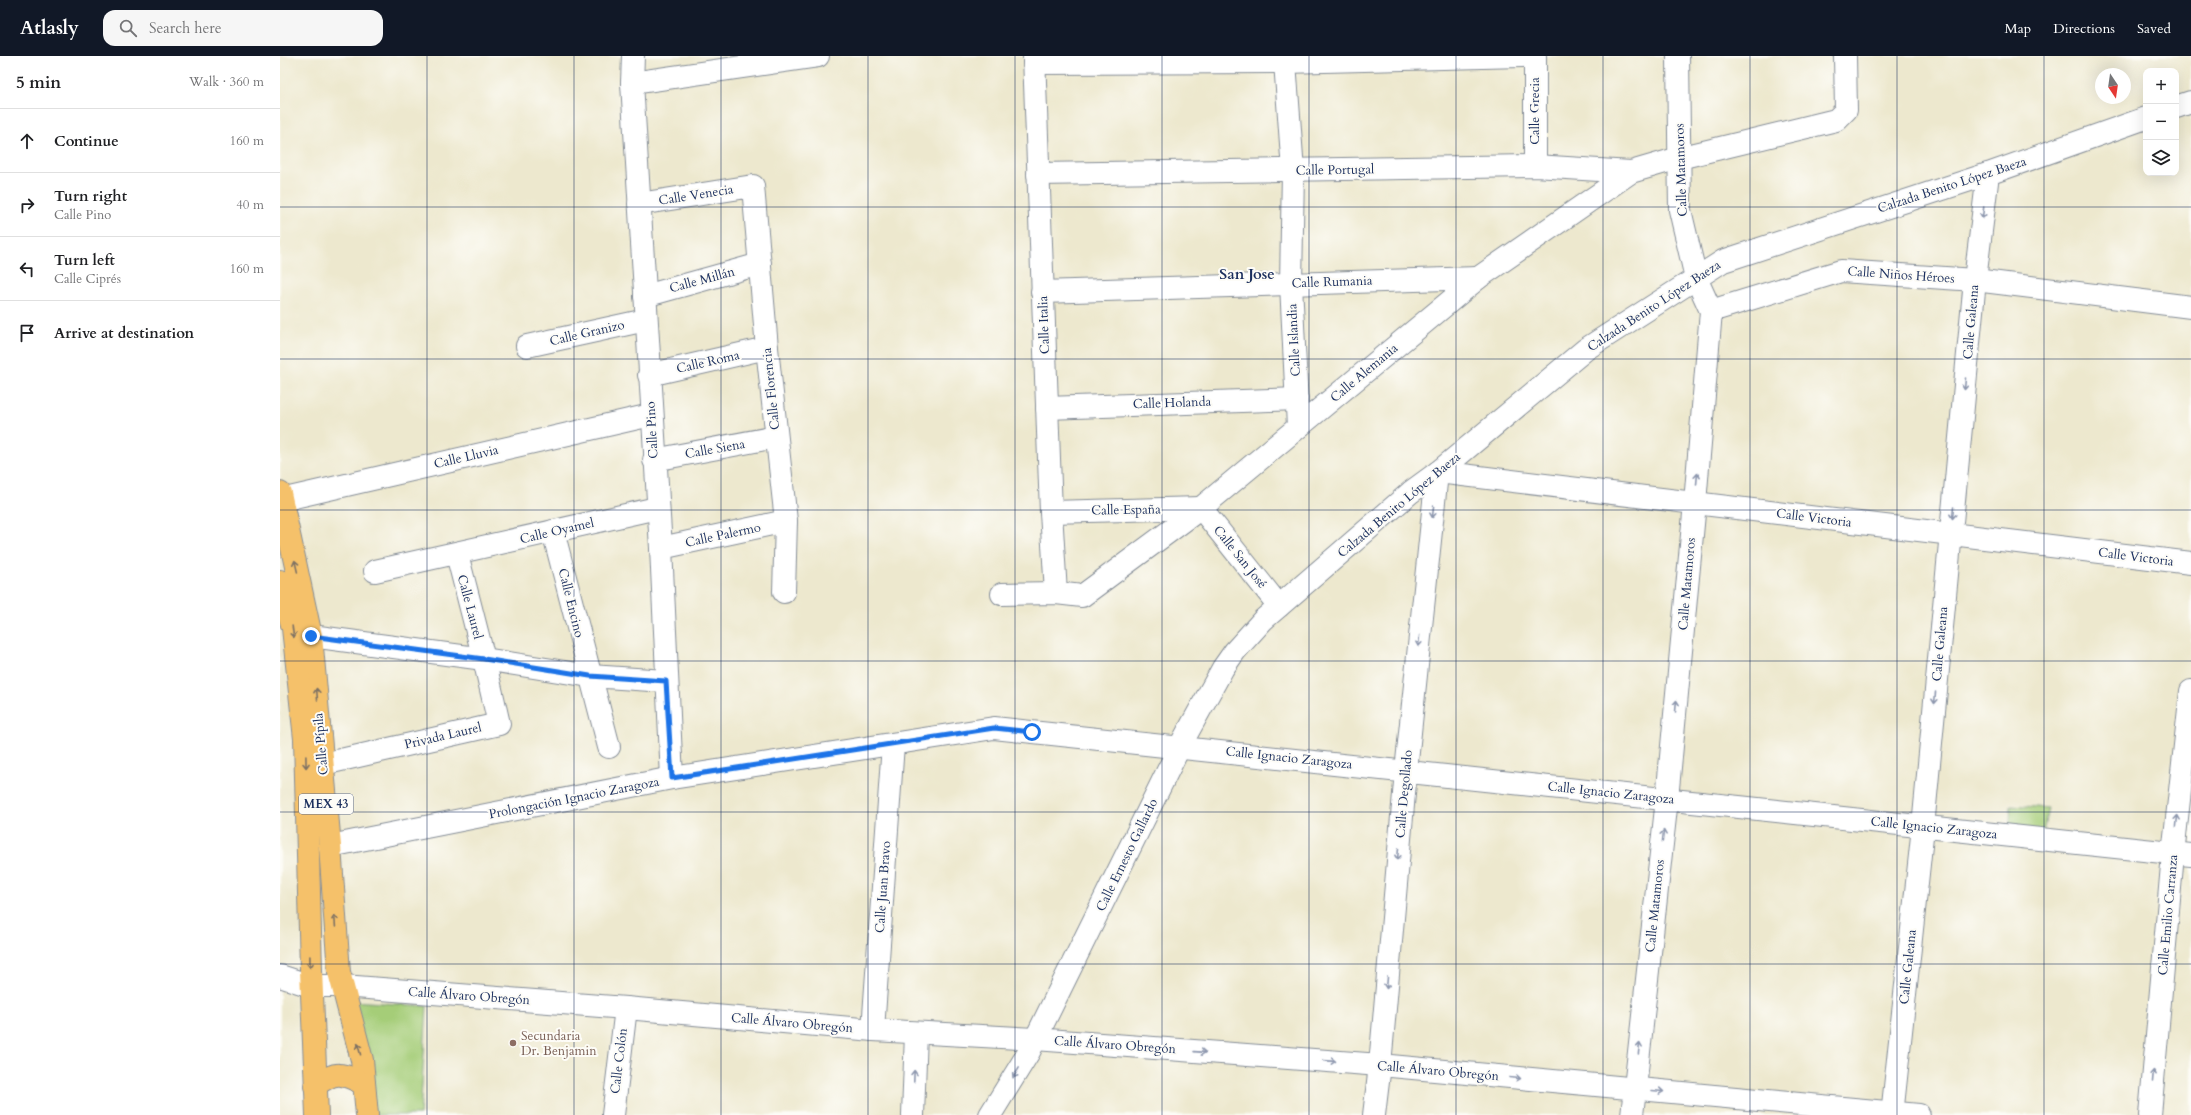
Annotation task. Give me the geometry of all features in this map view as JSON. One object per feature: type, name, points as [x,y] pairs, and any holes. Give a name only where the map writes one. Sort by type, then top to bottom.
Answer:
[{"type":"main road","name":"Calle Pípila","points":[[280,496],[311,636],[330,846],[339,972],[362,1060],[367,1115]]},
{"type":"main road","name":"Calle Pípila","points":[[280,581],[293,628],[305,739],[311,986],[317,1115]]},
{"type":"main road","points":[[316,1086],[329,1075],[346,1075],[364,1084]]},
{"type":"street","name":"Calle Pino","points":[[633,56],[632,82],[651,415],[661,548],[666,681],[672,778]]},
{"type":"street","points":[[632,82],[718,63],[818,56]]},
{"type":"street","points":[[1034,60],[1172,59],[1285,62],[1522,56]]},
{"type":"street","name":"Calle Grecia","points":[[1535,56],[1535,166]]},
{"type":"street","name":"Calle Matamoros","points":[[1632,1115],[1667,799],[1695,503],[1710,311],[1696,278],[1680,210],[1678,56]]},
{"type":"street","name":"Calle Alemania","points":[[1002,594],[1056,594],[1082,596],[1201,508],[1478,278],[1631,172],[1679,158],[1836,120],[1846,110],[1845,56]]},
{"type":"street","name":"Calle Italia","points":[[1034,60],[1051,512],[1056,594]]},
{"type":"street","name":"Calle Islandia","points":[[1285,62],[1293,170],[1291,284],[1298,427]]},
{"type":"street","points":[[2179,107],[2191,102]]},
{"type":"street","name":"Calzada Benito López Baeza","points":[[1279,606],[1410,492],[1437,472],[1586,349],[1723,261],[1988,174],[2143,119]]},
{"type":"street","name":"Calle Portugal","points":[[1038,174],[1535,166],[1631,172]]},
{"type":"street","name":"Calle Galeana","points":[[1892,1114],[1923,827],[1975,280],[1988,174]]},
{"type":"street","name":"Calle Venecia","points":[[639,204],[753,186]]},
{"type":"street","name":"Calle Florencia","points":[[753,186],[767,348],[786,521],[784,592]]},
{"type":"street","name":"Calle Millán","points":[[645,296],[760,264]]},
{"type":"street","name":"Calle Niños Héroes","points":[[1710,311],[1841,271],[1975,280],[2191,307]]},
{"type":"street","name":"Calle Rumania","points":[[1042,292],[1478,278]]},
{"type":"street","name":"Calle Granizo","points":[[527,346],[646,320]]},
{"type":"street","name":"Calle Roma","points":[[649,375],[767,348]]},
{"type":"street","name":"Calle Holanda","points":[[1047,408],[1297,399]]},
{"type":"street","name":"Calle Lluvia","points":[[280,496],[651,415]]},
{"type":"street","name":"Calle Siena","points":[[654,460],[776,437]]},
{"type":"street","name":"Calle Victoria","points":[[1437,472],[2191,564]]},
{"type":"street","name":"Calle Degollado","points":[[1374,1115],[1380,1065],[1406,771],[1437,472]]},
{"type":"street","name":"Calle Oyamel","points":[[375,572],[657,508]]},
{"type":"street","name":"Calle España","points":[[1051,512],[1201,508]]},
{"type":"street","name":"Calle San José","points":[[1201,508],[1279,606]]},
{"type":"street","name":"Calle Palermo","points":[[661,548],[786,521]]},
{"type":"street","name":"Calle Encino","points":[[553,531],[609,747]]},
{"type":"street","name":"Calle Laurel","points":[[456,554],[484,659]]},
{"type":"street","name":"Calle Ernesto Gallardo","points":[[990,1115],[1035,1040],[1180,746],[1223,668],[1235,651],[1263,620],[1279,606]]},
{"type":"street","points":[[311,636],[484,659],[590,676],[666,681]]},
{"type":"street","name":"Privada Laurel","points":[[323,764],[498,724],[484,659]]},
{"type":"street","name":"Calle Emilio Carranza","points":[[2150,1115],[2182,855],[2191,691]]},
{"type":"street","name":"Prolongación Ignacio Zaragoza","points":[[330,846],[672,778],[994,728],[1032,732]]},
{"type":"street","name":"Calle Ignacio Zaragoza","points":[[1032,732],[1180,746],[2182,855]]},
{"type":"street","name":"Calle Juan Bravo","points":[[873,1030],[893,744]]},
{"type":"street","name":"Calle Álvaro Obregón","points":[[280,976],[311,986],[342,986],[626,1008],[873,1030],[1380,1065],[1892,1114],[1918,1115]]},
{"type":"street","name":"Calle Colón","points":[[612,1115],[626,1008]]},
{"type":"street","points":[[913,1115],[916,1033]]},
{"type":"green space","points":[[2011,805],[2048,808],[2042,838],[2009,833]]},
{"type":"green space","points":[[352,1001],[427,1006],[420,1115],[371,1115]]},
{"type":"place","name":"Secundaria Dr. Benjamin","points":[[513,1043]]},
{"type":"district","name":"San Jose","points":[[1247,274]]},
{"type":"route","points":[[311,636],[484,659],[590,676],[666,681],[672,778],[994,728],[1032,732]]}]
